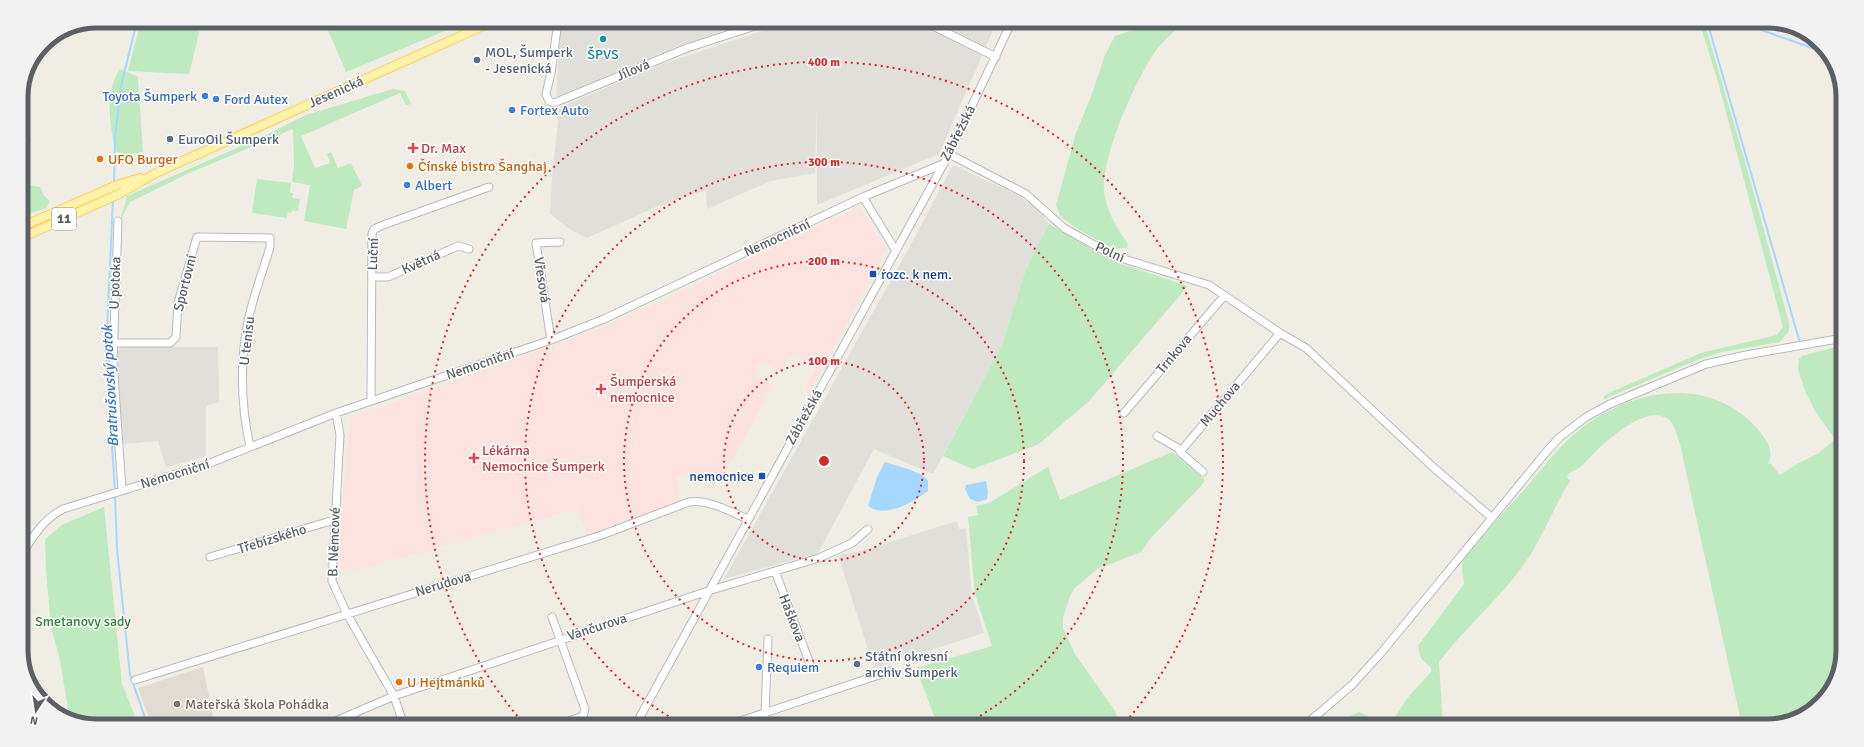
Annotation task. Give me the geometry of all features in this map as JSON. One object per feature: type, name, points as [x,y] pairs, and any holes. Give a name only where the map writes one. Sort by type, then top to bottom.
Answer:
[{"type":"main road","name":"Jesenická","points":[[28,235],[106,200],[156,173],[478,28]]},
{"type":"main road","name":"Jesenická","points":[[28,224],[118,186],[156,173]]},
{"type":"street","name":"Jílová","points":[[552,28],[553,48]]},
{"type":"street","name":"Jílová","points":[[557,28],[551,73],[546,94],[549,101],[554,103],[687,48],[748,28]]},
{"type":"street","points":[[937,28],[996,57]]},
{"type":"street","name":"Zábřežská","points":[[639,719],[896,251],[942,164],[949,154],[1009,28]]},
{"type":"street","name":"Polní","points":[[949,154],[1026,194],[1064,228],[1114,256],[1209,285],[1317,357],[1432,467],[1491,518]]},
{"type":"street","name":"Nemocniční","points":[[28,544],[38,528],[49,517],[63,509],[117,491],[206,465],[336,413],[551,340],[604,319],[863,197],[942,164]]},
{"type":"street","name":"Luční","points":[[371,401],[372,234],[374,229],[489,187]]},
{"type":"street","points":[[863,197],[896,251]]},
{"type":"street","name":"U potoka","points":[[117,491],[114,343],[118,221]]},
{"type":"street","name":"Sportovní","points":[[114,343],[170,343],[176,337],[178,303],[197,237],[270,238]]},
{"type":"street","name":"U tenisu","points":[[250,447],[244,421],[243,374],[246,332],[270,247],[270,238]]},
{"type":"street","name":"Vřesová","points":[[551,340],[536,243],[560,242]]},
{"type":"street","name":"Květná","points":[[372,277],[388,277],[458,246],[469,249]]},
{"type":"street","name":"Trnkova","points":[[1124,413],[1224,296]]},
{"type":"street","name":"Muchova","points":[[1181,450],[1280,333]]},
{"type":"street","points":[[1312,719],[1352,685],[1382,653],[1491,518],[1560,437],[1586,417],[1610,404],[1679,375],[1718,361],[1836,339]]},
{"type":"street","name":"B. Němcové","points":[[336,413],[340,435],[334,520],[332,581],[347,614],[394,696],[402,719]]},
{"type":"street","points":[[1157,436],[1181,450],[1180,452],[1203,472]]},
{"type":"street","name":"Nerudova","points":[[135,680],[599,536],[689,502],[694,501],[709,504],[748,519]]},
{"type":"street","name":"Třebízského","points":[[210,557],[334,520]]},
{"type":"street","name":"Vančurova","points":[[340,719],[394,696],[560,639],[708,591],[819,558],[852,543],[868,529]]},
{"type":"street","name":"Haškova","points":[[775,572],[810,664]]},
{"type":"street","points":[[552,617],[585,709],[583,716],[579,719]]},
{"type":"street","points":[[765,714],[768,639]]},
{"type":"street","points":[[749,719],[891,671]]},
{"type":"shaded area","points":[[732,28],[673,48],[556,97],[560,29]]},
{"type":"shaded area","points":[[771,28],[994,28],[939,154],[817,205],[817,105],[815,173],[771,181],[707,209],[706,190],[656,207],[587,238],[571,230],[550,214],[553,165],[560,107],[660,65]]},
{"type":"shaded area","points":[[953,165],[1017,195],[1037,209],[1049,224],[1026,269],[1002,345],[933,474],[874,449],[818,553],[724,579],[909,248]]},
{"type":"shaded area","name":"Šumperská nemocnice","points":[[859,207],[886,249],[810,393],[803,388],[805,388],[816,368],[810,362],[809,364],[800,359],[801,357],[790,354],[781,372],[762,362],[760,366],[758,365],[755,376],[773,386],[722,479],[705,474],[689,474],[676,477],[680,502],[587,535],[577,509],[365,568],[336,571],[350,418],[607,326]]},
{"type":"shaded area","points":[[120,347],[218,347],[219,402],[206,406],[206,456],[166,467],[158,441],[122,444],[117,353]]},
{"type":"shaded area","points":[[957,521],[959,529],[966,528],[972,598],[984,633],[874,668],[838,555],[861,551]]},
{"type":"shaded area","name":"Mateřská škola Pohádka","points":[[203,667],[214,719],[149,719],[138,688]]},
{"type":"green space","points":[[139,28],[200,28],[189,74],[128,71]]},
{"type":"green space","points":[[327,28],[452,28],[346,72]]},
{"type":"green space","points":[[1140,28],[1178,28],[1160,45],[1139,79],[1122,118],[1108,159],[1105,177],[1105,199],[1113,219],[1128,244],[1127,248],[1112,248],[1081,231],[1061,217],[1056,205],[1076,133],[1092,94],[1105,55],[1115,36]]},
{"type":"green space","points":[[1701,28],[1706,28],[1748,172],[1789,323],[1789,331],[1780,342],[1722,352],[1697,360],[1604,399],[1604,396],[1609,393],[1701,353],[1777,335],[1783,327],[1718,82]]},
{"type":"green space","points":[[120,69],[138,77],[143,152],[127,155],[115,151],[110,120],[111,89]]},
{"type":"green space","points":[[393,89],[405,91],[411,104],[406,105],[400,93],[301,136],[315,168],[330,163],[327,154],[331,152],[338,168],[351,163],[362,186],[354,190],[346,229],[304,221],[310,185],[292,182],[294,165],[293,129],[185,175],[130,202],[120,221],[127,196],[260,138],[306,115]]},
{"type":"green space","points":[[28,138],[31,138],[28,173]]},
{"type":"green space","points":[[257,179],[291,183],[290,193],[293,193],[292,198],[300,199],[298,211],[292,210],[291,213],[288,212],[287,218],[252,213]]},
{"type":"green space","points":[[28,185],[40,187],[44,196],[50,201],[46,208],[28,214]]},
{"type":"green space","points":[[1049,224],[1110,260],[1188,286],[1089,401],[1039,444],[973,469],[943,456],[1002,345],[1026,269]]},
{"type":"green space","points":[[1836,347],[1836,650],[1829,680],[1822,692],[1812,702],[1797,712],[1780,718],[1740,719],[1676,430],[1668,419],[1659,416],[1650,416],[1640,419],[1619,431],[1580,467],[1569,473],[1567,477],[1570,481],[1529,557],[1502,591],[1439,662],[1443,719],[1393,719],[1410,695],[1431,672],[1431,668],[1421,658],[1418,646],[1464,584],[1462,563],[1464,559],[1566,441],[1594,419],[1616,407],[1640,398],[1665,394],[1689,393],[1713,399],[1736,410],[1756,427],[1766,440],[1770,449],[1770,459],[1768,464],[1770,463],[1780,475],[1797,464],[1819,453],[1835,439],[1817,414],[1805,391],[1798,369],[1799,359],[1802,356]]},
{"type":"green space","points":[[1172,452],[1205,480],[1150,539],[1141,552],[1097,569],[1075,588],[1070,596],[1063,618],[1063,628],[1075,654],[1115,711],[1118,719],[935,719],[916,668],[992,646],[975,594],[968,517],[978,515],[976,506],[989,503],[1048,467],[1060,500]]},
{"type":"green space","name":"Smetanovy sady","points":[[104,507],[122,684],[136,719],[84,718],[69,712],[60,660],[51,627],[46,571],[45,539],[62,525]]},
{"type":"green space","points":[[1359,712],[1374,719],[1347,719]]},
{"type":"water","points":[[885,462],[922,475],[928,480],[928,491],[899,508],[882,511],[875,510],[868,506],[877,477]]},
{"type":"water","points":[[986,481],[988,491],[987,499],[978,502],[970,499],[965,489],[966,485]]},
{"type":"waterway","name":"Bratrušovský potok","points":[[114,183],[115,138],[121,86],[135,28]]},
{"type":"waterway","points":[[1709,28],[1800,343]]},
{"type":"waterway","points":[[1756,28],[1817,50]]},
{"type":"waterway","name":"Bratrušovský potok","points":[[113,200],[106,352],[115,491]]},
{"type":"waterway","name":"Bratrušovský potok","points":[[115,495],[117,549],[130,675],[146,719]]},
{"type":"place","name":"ŠPVS","points":[[603,39]]},
{"type":"place","name":"MOL, Šumperk - Jesenická","points":[[477,60]]},
{"type":"place","name":"Toyota Šumperk","points":[[205,96]]},
{"type":"place","name":"Ford Autex","points":[[216,99]]},
{"type":"place","name":"Fortex Auto","points":[[512,110]]},
{"type":"place","name":"EuroOil Šumperk","points":[[170,139]]},
{"type":"place","name":"Dr. Max","points":[[413,148]]},
{"type":"place","name":"UFO Burger","points":[[100,159]]},
{"type":"place","name":"Čínské bistro Šanghaj","points":[[410,166]]},
{"type":"place","name":"Albert","points":[[407,185]]},
{"type":"place","name":"rozc. k nem.","points":[[873,274]]},
{"type":"place","name":"Šumperská nemocnice","points":[[601,389]]},
{"type":"place","name":"Lékárna Nemocnice Šumperk","points":[[474,458]]},
{"type":"place","name":"nemocnice","points":[[762,476]]},
{"type":"place","name":"Státní okresní archiv Šumperk","points":[[857,664]]},
{"type":"place","name":"Requiem","points":[[759,667]]},
{"type":"place","name":"U Hejtmánků","points":[[399,682]]},
{"type":"place","name":"Mateřská škola Pohádka","points":[[177,704]]}]
